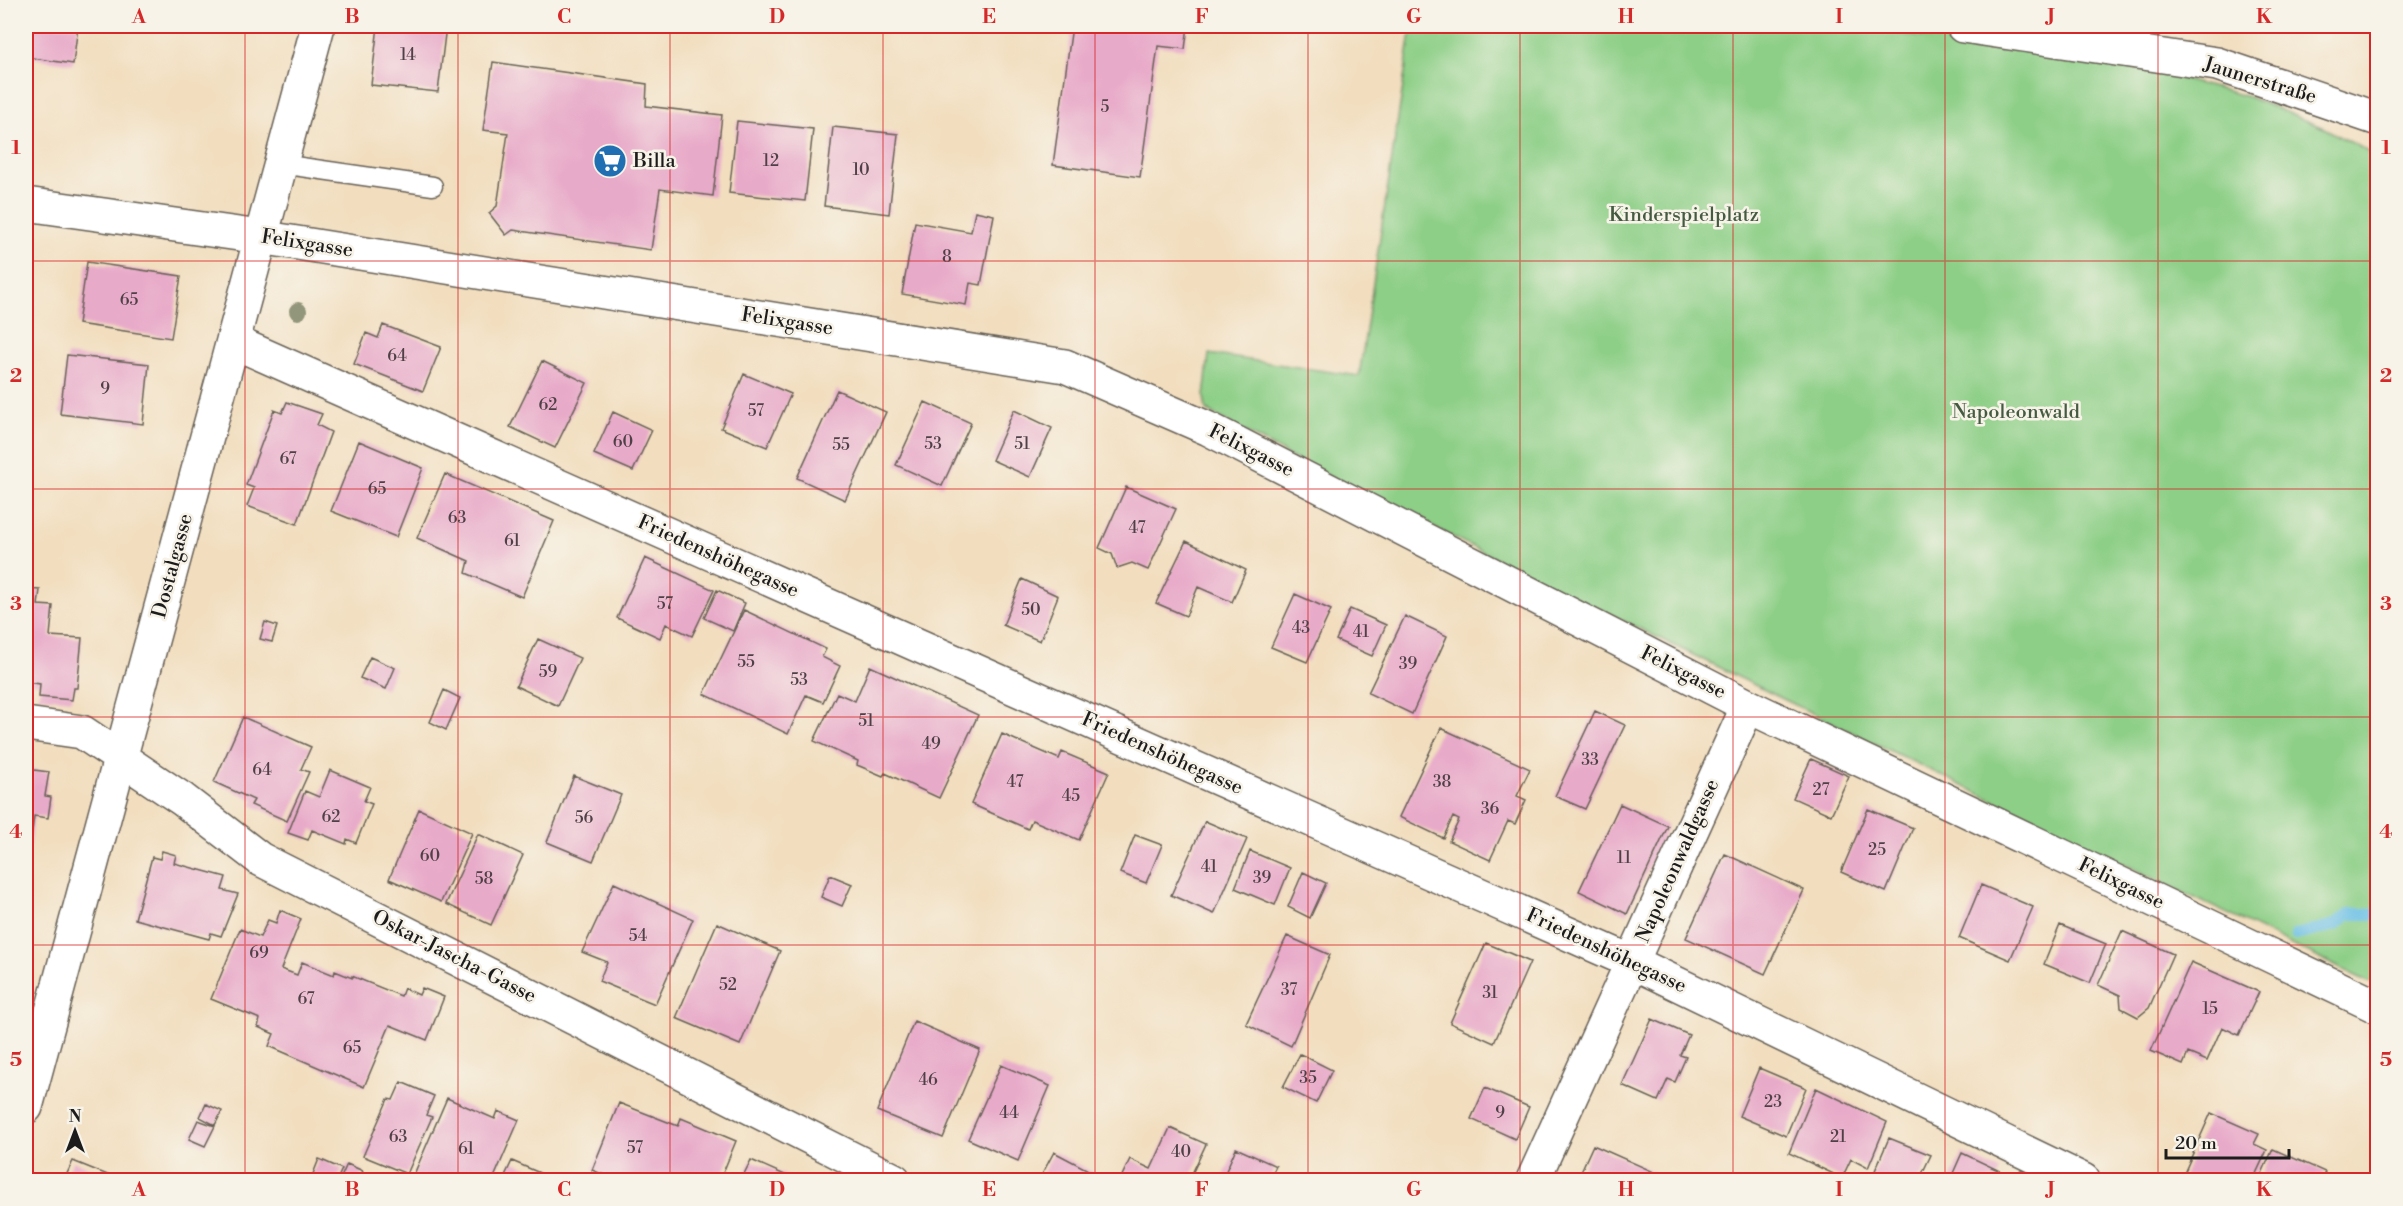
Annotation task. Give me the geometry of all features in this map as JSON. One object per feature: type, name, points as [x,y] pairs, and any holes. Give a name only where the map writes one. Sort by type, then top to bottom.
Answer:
[{"type":"street","name":"Dostalgasse","points":[[26,1107],[318,26]]},
{"type":"street","name":"Jaunerstraße","points":[[1963,26],[2217,64],[2378,119]]},
{"type":"street","name":"Felixgasse","points":[[26,204],[260,237],[1065,366],[1209,429],[1748,706],[2378,1007]]},
{"type":"street","name":"Friedenshöhegasse","points":[[234,342],[1632,962],[2083,1180]]},
{"type":"street","name":"Napoleonwaldgasse","points":[[1533,1180],[1748,706]]},
{"type":"street","name":"Oskar-Jascha-Gasse","points":[[26,724],[82,732],[182,799],[260,859],[894,1180]]},
{"type":"lane","points":[[280,164],[433,186]]},
{"type":"green space","name":"Napoleonwald","points":[[1412,26],[1838,26],[2027,50],[2151,71],[2249,97],[2324,128],[2377,156],[2377,986],[1306,465],[1206,410],[1204,397],[1209,354],[1359,376]]},
{"type":"building","points":[[26,26],[78,26],[73,64],[26,57]]},
{"type":"building","points":[[378,26],[446,26],[438,92],[371,85]]},
{"type":"building","points":[[981,26],[1006,26],[1005,30]]},
{"type":"building","points":[[1072,26],[1188,26],[1185,49],[1158,46],[1140,177],[1053,165]]},
{"type":"building","name":"Billa","points":[[493,62],[647,84],[646,106],[722,115],[713,196],[660,189],[651,250],[513,230],[506,235],[489,213],[497,206],[508,133],[483,130]]},
{"type":"building","points":[[737,121],[813,129],[805,201],[729,193]]},
{"type":"building","points":[[833,127],[898,134],[889,214],[824,206]]},
{"type":"building","points":[[975,211],[994,215],[981,285],[970,283],[966,305],[902,294],[915,222],[971,232]]},
{"type":"building","points":[[87,262],[181,276],[171,338],[78,324]]},
{"type":"building","points":[[383,325],[441,347],[423,391],[354,364],[366,333],[378,338]]},
{"type":"building","points":[[67,355],[149,364],[143,424],[60,414]]},
{"type":"building","points":[[542,361],[587,383],[555,448],[510,427]]},
{"type":"building","points":[[744,374],[791,394],[767,447],[721,428]]},
{"type":"building","points":[[837,390],[886,412],[845,500],[797,478]]},
{"type":"building","points":[[287,402],[322,414],[317,425],[331,432],[297,524],[247,506],[254,488],[246,485],[274,410],[282,413]]},
{"type":"building","points":[[925,402],[971,423],[942,486],[896,465]]},
{"type":"building","points":[[1014,410],[1052,428],[1030,477],[992,460]]},
{"type":"building","points":[[613,412],[652,430],[633,471],[594,454]]},
{"type":"building","points":[[359,441],[423,468],[396,537],[331,511]]},
{"type":"building","points":[[445,474],[554,521],[522,597],[466,573],[469,561],[417,538]]},
{"type":"building","points":[[1126,487],[1176,509],[1148,570],[1132,563],[1117,568],[1112,554],[1099,548]]},
{"type":"building","points":[[1186,541],[1246,570],[1232,602],[1198,587],[1186,616],[1156,603]]},
{"type":"building","points":[[645,558],[714,590],[692,636],[666,624],[660,638],[617,618]]},
{"type":"building","points":[[1022,579],[1058,596],[1040,641],[1003,625]]},
{"type":"building","points":[[26,589],[40,590],[38,605],[53,606],[50,636],[82,638],[77,688],[74,688],[72,700],[39,697],[40,684],[26,682]]},
{"type":"building","points":[[717,590],[745,603],[733,631],[704,618]]},
{"type":"building","points":[[1295,594],[1331,610],[1307,662],[1271,647]]},
{"type":"building","points":[[1350,609],[1386,625],[1372,656],[1336,640]]},
{"type":"building","points":[[744,610],[826,649],[822,657],[840,666],[823,702],[806,695],[788,734],[704,694]]},
{"type":"building","points":[[1405,616],[1447,636],[1412,714],[1368,693]]},
{"type":"building","points":[[265,622],[277,626],[272,642],[260,639]]},
{"type":"building","points":[[538,639],[580,658],[558,706],[516,686]]},
{"type":"building","points":[[370,657],[395,668],[386,689],[360,678]]},
{"type":"building","points":[[870,666],[978,715],[939,798],[885,773],[883,776],[857,765],[858,761],[814,741],[837,693],[855,701]]},
{"type":"building","points":[[444,690],[460,698],[446,730],[430,722]]},
{"type":"building","points":[[1595,711],[1625,725],[1585,809],[1555,796]]},
{"type":"building","points":[[243,717],[311,747],[301,769],[309,772],[287,821],[251,805],[254,800],[214,782]]},
{"type":"building","points":[[1441,728],[1530,769],[1517,796],[1526,800],[1515,824],[1508,821],[1490,860],[1449,841],[1459,820],[1453,817],[1443,838],[1399,817]]},
{"type":"building","points":[[1002,734],[1059,759],[1062,752],[1109,772],[1079,840],[1032,820],[1028,829],[971,804]]},
{"type":"building","points":[[1811,759],[1849,776],[1831,815],[1793,798]]},
{"type":"building","points":[[26,769],[49,772],[45,796],[51,797],[48,818],[34,816],[30,847],[26,846]]},
{"type":"building","points":[[330,770],[370,787],[364,801],[372,804],[356,843],[347,839],[346,844],[312,830],[308,840],[288,833],[305,791],[319,797]]},
{"type":"building","points":[[574,776],[621,795],[593,861],[547,842]]},
{"type":"building","points":[[1620,804],[1668,826],[1627,914],[1579,891]]},
{"type":"building","points":[[419,809],[472,833],[441,902],[389,879]]},
{"type":"building","points":[[1868,809],[1913,828],[1886,892],[1841,872]]},
{"type":"building","points":[[1205,821],[1247,839],[1214,914],[1171,895]]},
{"type":"building","points":[[478,834],[523,855],[491,925],[446,904]]},
{"type":"building","points":[[1135,835],[1162,845],[1146,883],[1120,873]]},
{"type":"building","points":[[162,851],[176,855],[174,863],[226,877],[222,890],[238,894],[221,936],[211,933],[209,939],[135,919],[152,857],[160,859]]},
{"type":"building","points":[[1250,851],[1290,868],[1275,905],[1235,888]]},
{"type":"building","points":[[1725,854],[1804,890],[1765,974],[1686,938]]},
{"type":"building","points":[[1303,872],[1326,883],[1310,918],[1288,907]]},
{"type":"building","points":[[830,875],[852,884],[842,906],[821,897]]},
{"type":"building","points":[[614,883],[693,919],[655,1004],[599,981],[607,962],[582,952]]},
{"type":"building","points":[[1981,885],[2033,907],[2010,960],[1959,938]]},
{"type":"building","points":[[280,910],[301,919],[281,969],[297,975],[302,962],[334,975],[335,971],[352,978],[352,976],[401,996],[404,988],[419,995],[422,988],[444,997],[427,1040],[390,1025],[364,1087],[269,1046],[274,1034],[258,1027],[260,1019],[211,999],[240,929],[260,937],[268,920],[276,923]]},
{"type":"building","points":[[717,923],[780,951],[740,1045],[676,1018]]},
{"type":"building","points":[[2060,925],[2106,944],[2090,983],[2044,964]]},
{"type":"building","points":[[2122,931],[2173,954],[2149,1008],[2138,1017],[2121,1008],[2120,995],[2098,985]]},
{"type":"building","points":[[1287,936],[1330,955],[1291,1046],[1246,1024]]},
{"type":"building","points":[[1486,943],[1530,962],[1494,1043],[1450,1023]]},
{"type":"building","points":[[2191,962],[2259,992],[2239,1035],[2222,1027],[2207,1061],[2188,1053],[2183,1065],[2151,1051]]},
{"type":"building","points":[[1652,1019],[1689,1035],[1680,1055],[1686,1057],[1675,1082],[1668,1079],[1658,1101],[1622,1085]]},
{"type":"building","points":[[914,1021],[980,1050],[943,1138],[877,1111]]},
{"type":"building","points":[[1300,1054],[1332,1070],[1316,1103],[1283,1087]]},
{"type":"building","points":[[1001,1065],[1050,1086],[1018,1161],[968,1139]]},
{"type":"building","points":[[1759,1068],[1806,1088],[1786,1136],[1739,1116]]},
{"type":"building","points":[[401,1082],[434,1096],[426,1115],[432,1117],[407,1174],[363,1156],[388,1099],[393,1100]]},
{"type":"building","points":[[1485,1088],[1529,1107],[1515,1139],[1471,1119]]},
{"type":"building","points":[[1816,1088],[1887,1122],[1868,1168],[1851,1159],[1842,1178],[1789,1153]]},
{"type":"building","points":[[447,1098],[495,1119],[498,1111],[519,1120],[493,1180],[412,1179]]},
{"type":"building","points":[[619,1103],[678,1126],[681,1118],[736,1141],[720,1180],[617,1180],[592,1170]]},
{"type":"building","points":[[206,1104],[222,1111],[215,1125],[200,1117]]},
{"type":"building","points":[[2211,1113],[2259,1134],[2254,1144],[2267,1150],[2253,1180],[2181,1180]]},
{"type":"building","points":[[198,1120],[215,1126],[205,1146],[189,1139]]},
{"type":"building","points":[[1170,1128],[1206,1144],[1189,1180],[1120,1180],[1130,1159],[1151,1169]]},
{"type":"building","points":[[1889,1138],[1931,1155],[1919,1180],[1871,1180]]},
{"type":"building","points":[[1593,1145],[1654,1172],[1650,1180],[1577,1180]]},
{"type":"building","points":[[1236,1148],[1276,1166],[1269,1180],[1222,1180]]},
{"type":"building","points":[[2273,1149],[2325,1172],[2321,1180],[2259,1180]]},
{"type":"building","points":[[1054,1152],[1094,1173],[1090,1180],[1039,1180]]},
{"type":"building","points":[[1962,1153],[2000,1171],[1996,1180],[1950,1180]]},
{"type":"building","points":[[319,1159],[342,1169],[337,1180],[311,1179]]},
{"type":"building","points":[[751,1160],[796,1180],[741,1180]]},
{"type":"building","points":[[73,1161],[120,1180],[64,1180]]},
{"type":"building","points":[[512,1161],[556,1180],[503,1180]]},
{"type":"building","points":[[347,1164],[363,1171],[359,1180],[340,1180]]},
{"type":"waterway","points":[[2296,935],[2335,925],[2349,914],[2378,914]]},
{"type":"place","name":"Billa","points":[[610,161]]},
{"type":"park label","name":"Kinderspielplatz","points":[[1684,215]]}]
